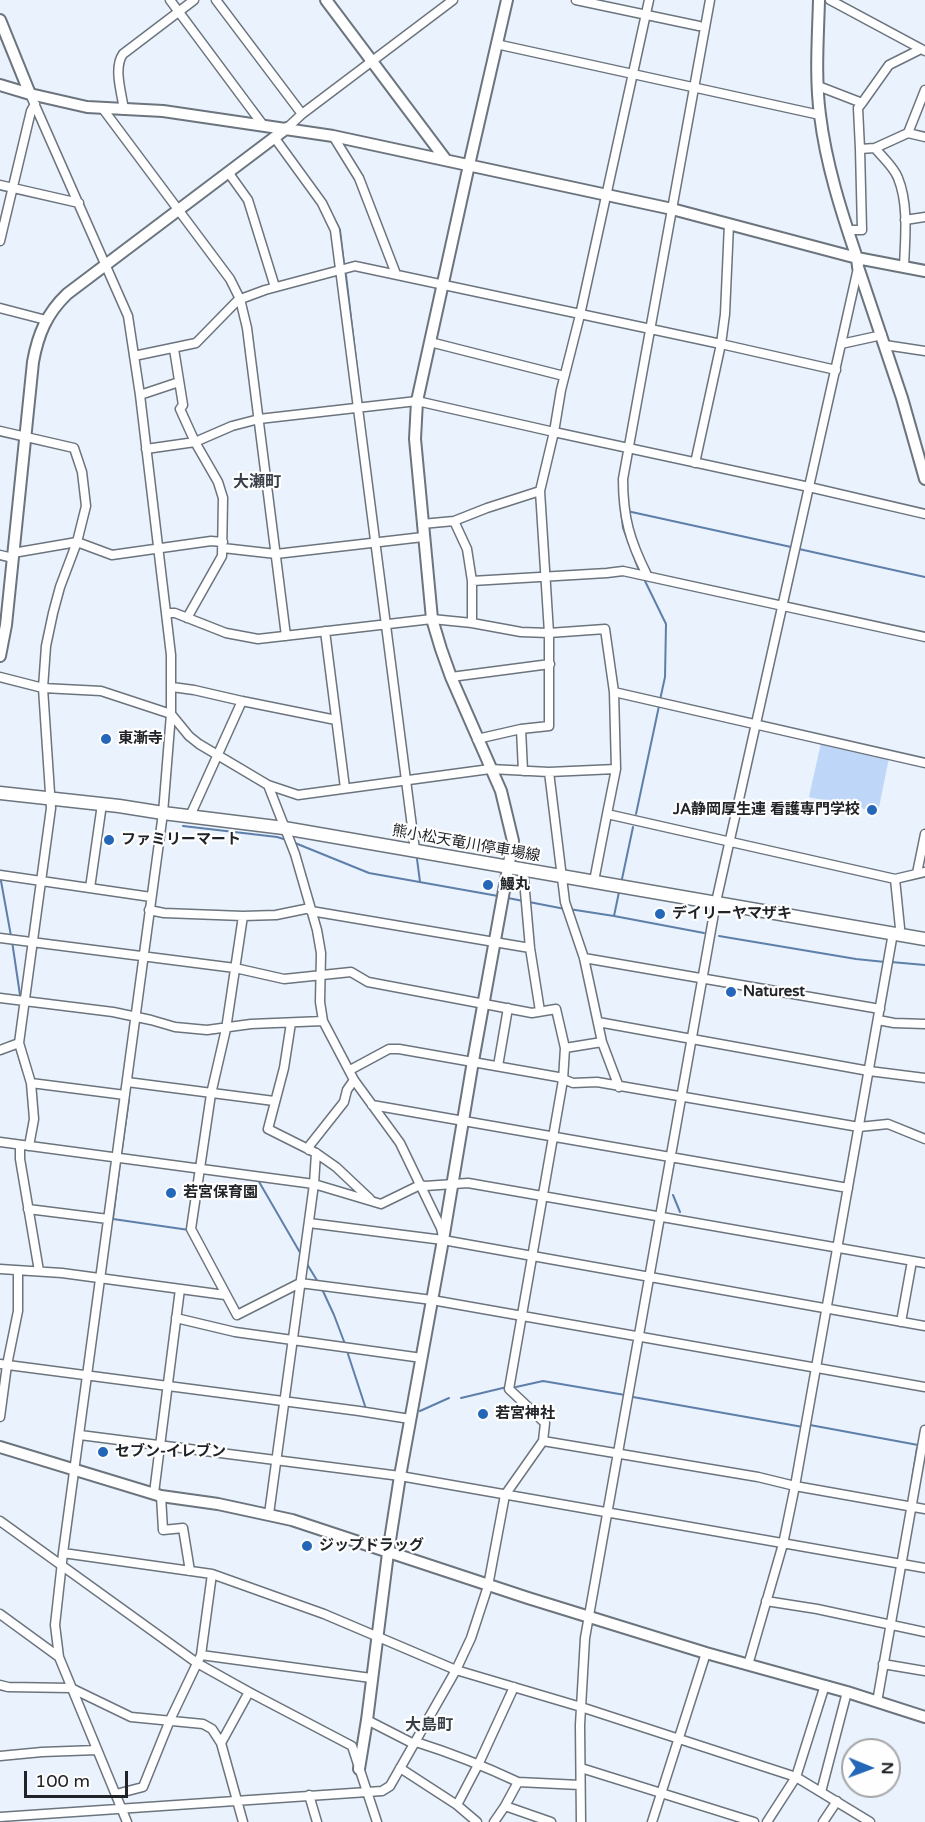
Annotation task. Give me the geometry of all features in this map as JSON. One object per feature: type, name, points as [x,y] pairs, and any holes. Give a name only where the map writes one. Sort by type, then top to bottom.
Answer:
[{"type":"main road","name":"熊小松天竜川停車場線","points":[[0,793],[284,828],[925,939]]},
{"type":"street","points":[[171,0],[262,125]]},
{"type":"street","points":[[124,110],[118,71],[123,54],[194,0]]},
{"type":"street","points":[[216,0],[302,114]]},
{"type":"street","points":[[326,0],[446,160]]},
{"type":"street","points":[[0,656],[6,625],[36,347],[41,330],[55,306],[105,264],[453,0]]},
{"type":"street","points":[[359,1769],[387,1553],[513,841],[501,791],[452,677],[432,619],[415,438],[417,401],[507,0]]},
{"type":"street","points":[[576,0],[699,26]]},
{"type":"street","points":[[477,739],[521,729],[549,726],[549,633],[540,491],[649,0]]},
{"type":"street","points":[[646,575],[628,531],[623,502],[623,479],[710,0]]},
{"type":"street","points":[[819,0],[818,86],[820,115],[830,173],[921,454],[925,479]]},
{"type":"street","points":[[830,0],[923,50]]},
{"type":"street","points":[[0,20],[128,316],[140,395],[171,655],[171,714],[163,813],[55,1625],[59,1658],[127,1822]]},
{"type":"street","points":[[496,44],[820,115]]},
{"type":"street","points":[[848,230],[862,230],[858,108],[889,65],[923,50]]},
{"type":"street","points":[[0,85],[33,99],[103,109],[163,111],[333,136],[672,209],[858,263],[925,271]]},
{"type":"street","points":[[818,86],[862,103]]},
{"type":"street","points":[[909,133],[925,90]]},
{"type":"street","points":[[0,241],[33,99]]},
{"type":"street","points":[[103,109],[230,279],[240,299],[248,328],[286,636]]},
{"type":"street","points":[[861,149],[875,148],[909,133],[925,137]]},
{"type":"street","points":[[333,136],[359,178],[396,274]]},
{"type":"street","points":[[274,137],[322,203],[335,230],[387,623],[404,780],[415,850]]},
{"type":"street","points":[[875,148],[898,177],[903,197],[904,267]]},
{"type":"street","points":[[228,171],[248,200],[275,287]]},
{"type":"street","points":[[0,184],[79,203]]},
{"type":"street","points":[[905,220],[925,217]]},
{"type":"street","points":[[695,463],[721,344],[725,314],[729,224]]},
{"type":"street","points":[[581,1822],[581,1707],[585,1638],[638,1336],[716,902],[858,263]]},
{"type":"street","points":[[134,356],[196,343],[240,299],[275,287],[355,266],[836,370]]},
{"type":"street","points":[[0,308],[46,320]]},
{"type":"street","points":[[841,344],[883,340],[925,351]]},
{"type":"street","points":[[430,342],[564,376]]},
{"type":"street","points":[[174,349],[183,405],[180,409],[224,498],[222,556],[187,618]]},
{"type":"street","points":[[140,395],[179,382]]},
{"type":"street","points":[[146,448],[195,442],[232,426],[258,419],[417,401],[925,514]]},
{"type":"street","points":[[0,431],[76,450],[82,472],[86,506],[77,542],[60,587],[46,646],[43,688],[51,808],[19,1043],[31,1083],[34,1119],[20,1159],[39,1271]]},
{"type":"street","points":[[422,524],[454,521],[540,491]]},
{"type":"street","points":[[454,521],[467,549],[472,581],[472,623]]},
{"type":"street","points":[[0,555],[13,556],[77,542],[112,555],[211,541],[276,554],[423,537]]},
{"type":"street","points":[[472,581],[623,571],[925,637]]},
{"type":"street","points":[[167,613],[175,613],[226,633],[258,639],[432,619],[472,623],[521,632],[549,633],[605,629],[614,692],[616,769],[594,881]]},
{"type":"street","points":[[325,631],[345,788]]},
{"type":"street","points":[[452,677],[550,664]]},
{"type":"street","points":[[0,677],[43,688],[101,691],[171,714],[192,739],[268,785],[298,795],[490,769],[549,772],[616,769]]},
{"type":"street","points":[[172,687],[336,720]]},
{"type":"street","points":[[614,692],[925,763]]},
{"type":"street","points":[[190,816],[242,701]]},
{"type":"street","points":[[521,729],[523,771]]},
{"type":"street","points":[[549,772],[565,902],[584,958],[602,1042],[619,1087]]},
{"type":"street","points":[[268,785],[295,854],[317,930],[323,1021],[354,1080],[400,1143],[441,1228],[443,1240]]},
{"type":"street","points":[[90,888],[102,804]]},
{"type":"street","points":[[607,814],[895,879],[921,873],[925,834]]},
{"type":"street","points":[[523,869],[530,948],[540,1011]]},
{"type":"street","points":[[0,875],[151,897]]},
{"type":"street","points":[[748,1665],[783,1544],[795,1486],[880,1009],[895,934],[900,928],[895,879]]},
{"type":"street","points":[[149,910],[164,913],[243,916],[276,915],[311,910],[530,948]]},
{"type":"street","points":[[235,1332],[237,1315],[191,1229],[211,1094],[226,1029],[243,916]]},
{"type":"street","points":[[0,938],[235,968],[284,979],[351,972],[368,982],[532,1013],[556,1009],[565,1048],[563,1080],[554,1137],[509,1389],[545,1423],[543,1441],[505,1495],[488,1586],[471,1638],[456,1670],[390,1786],[382,1791],[0,1817]]},
{"type":"street","points":[[584,958],[880,1009]]},
{"type":"street","points":[[0,998],[136,1016],[175,1027],[207,1030],[251,1024],[323,1021]]},
{"type":"street","points":[[498,1066],[508,1008]]},
{"type":"street","points":[[878,1020],[925,1024]]},
{"type":"street","points":[[598,1022],[869,1071],[925,1078]]},
{"type":"street","points":[[291,1023],[284,1068],[268,1129],[313,1152],[336,1167],[372,1201]]},
{"type":"street","points":[[565,1048],[602,1042]]},
{"type":"street","points":[[0,1050],[19,1043]]},
{"type":"street","points":[[350,1070],[389,1049],[399,1048],[498,1066],[573,1083],[597,1082],[859,1127],[888,1124],[925,1139]]},
{"type":"street","points":[[269,1514],[314,1184],[313,1152],[310,1145],[344,1102],[347,1090],[354,1080]]},
{"type":"street","points":[[127,1082],[274,1101]]},
{"type":"street","points":[[31,1083],[125,1095]]},
{"type":"street","points":[[372,1105],[848,1188]]},
{"type":"street","points":[[0,1142],[314,1184],[381,1204],[420,1185],[468,1183],[925,1263]]},
{"type":"street","points":[[28,1209],[108,1218]]},
{"type":"street","points":[[309,1223],[443,1240],[925,1326]]},
{"type":"street","points":[[901,1322],[912,1261]]},
{"type":"street","points":[[0,1269],[39,1271],[225,1295]]},
{"type":"street","points":[[0,1417],[4,1365],[18,1311],[18,1271]]},
{"type":"street","points":[[237,1315],[300,1283],[432,1300],[925,1387]]},
{"type":"street","points":[[180,1289],[160,1445],[157,1494],[163,1530],[183,1528],[190,1571]]},
{"type":"street","points":[[176,1318],[235,1332],[422,1358]]},
{"type":"street","points":[[4,1365],[410,1419]]},
{"type":"street","points":[[877,1702],[925,1430]]},
{"type":"street","points":[[80,1435],[400,1476],[925,1568]]},
{"type":"street","points":[[543,1441],[758,1477],[795,1486],[925,1509]]},
{"type":"street","points":[[0,1447],[157,1494],[292,1520],[590,1618],[748,1665],[825,1685],[925,1717]]},
{"type":"street","points":[[0,1521],[249,1692],[352,1746],[377,1822]]},
{"type":"street","points":[[63,1553],[212,1574],[303,1606],[456,1670],[581,1707],[796,1777],[870,1822]]},
{"type":"street","points":[[116,1794],[142,1787],[199,1659],[212,1574]]},
{"type":"street","points":[[766,1601],[890,1623],[925,1632]]},
{"type":"street","points":[[0,1614],[59,1658]]},
{"type":"street","points":[[652,1822],[706,1653]]},
{"type":"street","points":[[199,1659],[371,1678]]},
{"type":"street","points":[[884,1664],[925,1671]]},
{"type":"street","points":[[0,1685],[71,1688],[131,1717],[203,1724],[212,1729],[221,1743],[243,1822]]},
{"type":"street","points":[[768,1822],[796,1777],[825,1685]]},
{"type":"street","points":[[457,1805],[514,1687]]},
{"type":"street","points":[[221,1743],[249,1692]]},
{"type":"street","points":[[821,1792],[847,1692]]},
{"type":"street","points":[[367,1719],[412,1743],[416,1742],[479,1763],[518,1782],[580,1785]]},
{"type":"street","points":[[0,1756],[97,1750]]},
{"type":"street","points":[[399,1768],[457,1805],[477,1822]]},
{"type":"street","points":[[581,1768],[754,1822]]},
{"type":"street","points":[[494,1822],[518,1782]]},
{"type":"street","points":[[309,1795],[317,1822]]},
{"type":"street","points":[[823,1822],[837,1802]]},
{"type":"street","points":[[505,1806],[552,1822]]},
{"type":"shaded area","points":[[821,743],[889,758],[878,812],[809,797]]},
{"type":"waterway","points":[[255,107],[264,119]]},
{"type":"waterway","points":[[329,209],[340,230],[344,263]]},
{"type":"waterway","points":[[346,275],[360,393]]},
{"type":"waterway","points":[[620,501],[623,528],[638,568]]},
{"type":"waterway","points":[[627,511],[791,547]]},
{"type":"waterway","points":[[799,549],[925,577]]},
{"type":"waterway","points":[[645,581],[666,624],[665,677],[660,700]]},
{"type":"waterway","points":[[636,814],[659,706]]},
{"type":"waterway","points":[[183,826],[287,840]]},
{"type":"waterway","points":[[622,879],[633,827]]},
{"type":"waterway","points":[[295,843],[369,873],[498,896]]},
{"type":"waterway","points":[[417,859],[420,882]]},
{"type":"waterway","points":[[1,881],[11,936]]},
{"type":"waterway","points":[[614,916],[619,892]]},
{"type":"waterway","points":[[508,898],[523,901]]},
{"type":"waterway","points":[[529,902],[565,909]]},
{"type":"waterway","points":[[569,909],[704,933]]},
{"type":"waterway","points":[[719,936],[885,962]]},
{"type":"waterway","points":[[12,941],[20,995]]},
{"type":"waterway","points":[[891,962],[925,965]]},
{"type":"waterway","points":[[16,1048],[23,1071]]},
{"type":"waterway","points":[[121,1156],[129,1099]]},
{"type":"waterway","points":[[120,1162],[113,1219],[189,1230],[189,1228]]},
{"type":"waterway","points":[[258,1180],[302,1256]]},
{"type":"waterway","points":[[673,1195],[680,1212]]},
{"type":"waterway","points":[[307,1264],[318,1282]]},
{"type":"waterway","points":[[322,1289],[345,1344]]},
{"type":"waterway","points":[[347,1351],[366,1409]]},
{"type":"waterway","points":[[516,1387],[543,1381],[625,1395]]},
{"type":"waterway","points":[[461,1398],[507,1387]]},
{"type":"waterway","points":[[633,1397],[803,1427]]},
{"type":"waterway","points":[[420,1411],[449,1398]]},
{"type":"waterway","points":[[810,1425],[918,1445]]},
{"type":"waterway","points":[[912,1479],[917,1448]]},
{"type":"waterway","points":[[239,1682],[263,1695]]},
{"type":"place","name":"東漸寺","points":[[106,739]]},
{"type":"place","name":"JA静岡厚生連 看護専門学校","points":[[872,810]]},
{"type":"place","name":"ファミリーマート","points":[[109,840]]},
{"type":"place","name":"鰻丸","points":[[488,885]]},
{"type":"place","name":"デイリーヤマザキ","points":[[660,914]]},
{"type":"place","name":"Naturest","points":[[731,992]]},
{"type":"place","name":"若宮保育園","points":[[171,1193]]},
{"type":"place","name":"若宮神社","points":[[483,1414]]},
{"type":"place","name":"セブン-イレブン","points":[[103,1452]]},
{"type":"place","name":"ジップドラッグ","points":[[307,1546]]},
{"type":"district","name":"大瀬町","points":[[257,483]]},
{"type":"district","name":"大島町","points":[[429,1726]]}]
